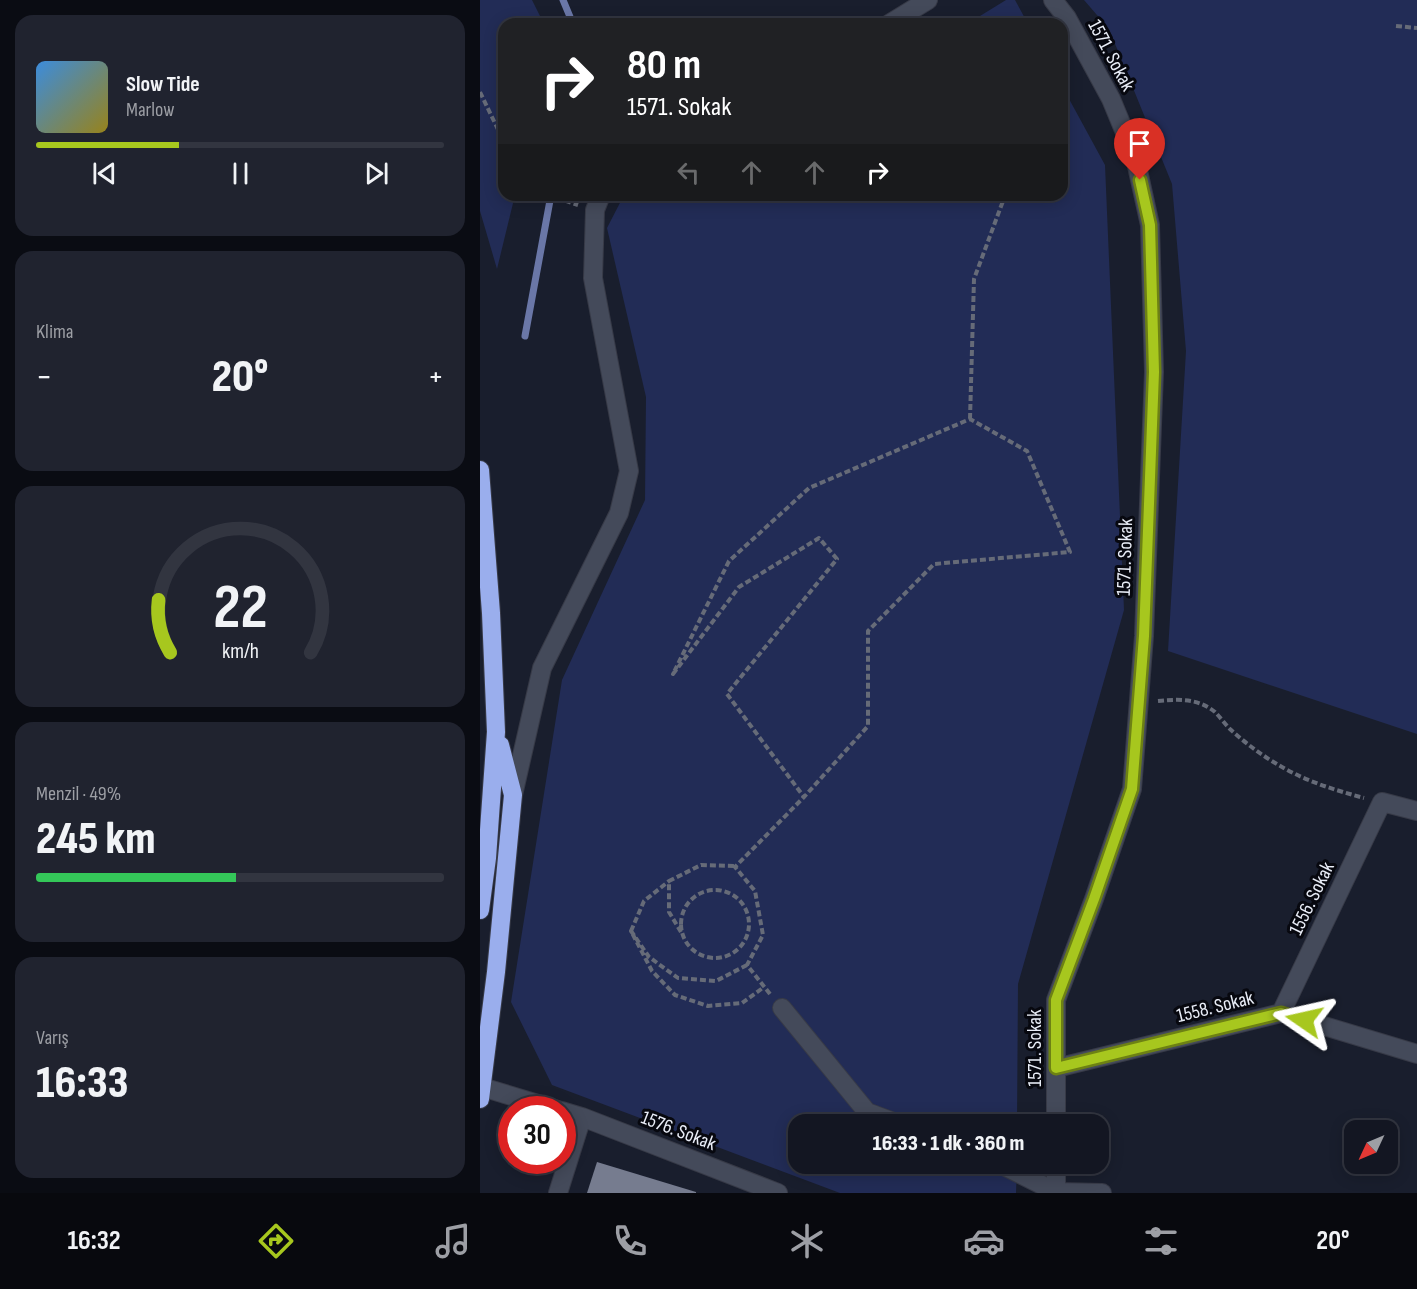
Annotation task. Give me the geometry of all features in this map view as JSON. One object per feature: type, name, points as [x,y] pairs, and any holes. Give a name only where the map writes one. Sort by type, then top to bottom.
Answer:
[{"type":"highway","points":[[480,470],[492,613],[496,732],[487,858],[480,910]]},
{"type":"highway","points":[[481,1093],[496,972],[513,795],[496,732]]},
{"type":"street","points":[[899,18],[928,0]]},
{"type":"street","name":"1571. Sokak","points":[[1053,0],[1067,18]]},
{"type":"street","name":"1571. Sokak","points":[[1056,1114],[1056,1000],[1132,789],[1144,636],[1154,372],[1150,225],[1135,157],[1111,99],[1068,20]]},
{"type":"street","points":[[513,795],[543,668],[619,513],[629,471],[593,278],[598,203]]},
{"type":"street","points":[[1382,802],[1417,811]]},
{"type":"street","name":"1556. Sokak","points":[[1281,1013],[1382,802]]},
{"type":"street","points":[[782,1008],[867,1112],[872,1114]]},
{"type":"street","name":"1558. Sokak","points":[[1056,1068],[1281,1013],[1417,1054]]},
{"type":"street","points":[[481,1093],[498,1097]]},
{"type":"street","name":"1576. Sokak","points":[[576,1115],[778,1193]]},
{"type":"street","points":[[558,1193],[582,1117]]},
{"type":"street","points":[[1019,1174],[1056,1193],[1102,1193]]},
{"type":"street","points":[[1056,1174],[1056,1193]]},
{"type":"path","points":[[1396,26],[1417,28]]},
{"type":"path","points":[[480,92],[498,130]]},
{"type":"path","points":[[970,419],[974,279],[1003,201]]},
{"type":"path","points":[[735,867],[804,797],[868,726],[868,631],[934,564],[1070,552],[1027,451],[970,419]]},
{"type":"path","points":[[804,797],[727,694],[837,559],[819,538],[739,587],[673,674],[729,561],[809,488],[970,419]]},
{"type":"path","points":[[1139,704],[1179,698],[1200,703],[1215,712],[1230,729],[1281,766],[1313,783],[1382,802]]},
{"type":"path","points":[[701,865],[735,867],[755,891],[764,935],[747,966],[716,981],[678,978],[649,957],[631,931],[644,901],[669,880],[701,865]]},
{"type":"path","points":[[669,880],[669,912],[688,945],[697,953],[708,957],[731,954],[740,947],[746,937],[747,915],[743,905],[736,897],[726,892],[705,891],[687,904],[682,914],[683,935]]},
{"type":"path","points":[[631,931],[652,971],[675,995],[708,1006],[731,1004],[742,1003],[765,987]]},
{"type":"path","points":[[747,966],[782,1008]]},
{"type":"shaded area","points":[[480,0],[532,0],[541,18],[498,18],[498,201],[514,201],[497,269],[480,211]]},
{"type":"shaded area","points":[[1006,0],[1015,0],[1025,18],[977,18]]},
{"type":"shaded area","points":[[1084,0],[1417,0],[1417,734],[1168,651],[1186,351],[1172,184],[1109,29]]},
{"type":"shaded area","points":[[1068,97],[1105,165],[1124,610],[1018,984],[1017,1114],[788,1114],[788,1174],[552,1085],[511,1002],[562,680],[645,500],[646,397],[607,228],[621,201],[1068,201]]},
{"type":"shaded area","points":[[789,1174],[1017,1174],[1016,1193],[840,1193]]},
{"type":"building","points":[[597,1162],[696,1192],[696,1193],[587,1193]]},
{"type":"waterway","points":[[563,0],[570,18]]},
{"type":"waterway","points":[[525,336],[550,201]]},
{"type":"route","points":[[1140,180],[1150,225],[1154,372],[1144,636],[1132,789],[1056,1000],[1056,1068],[1281,1013],[1304,1020]]}]
